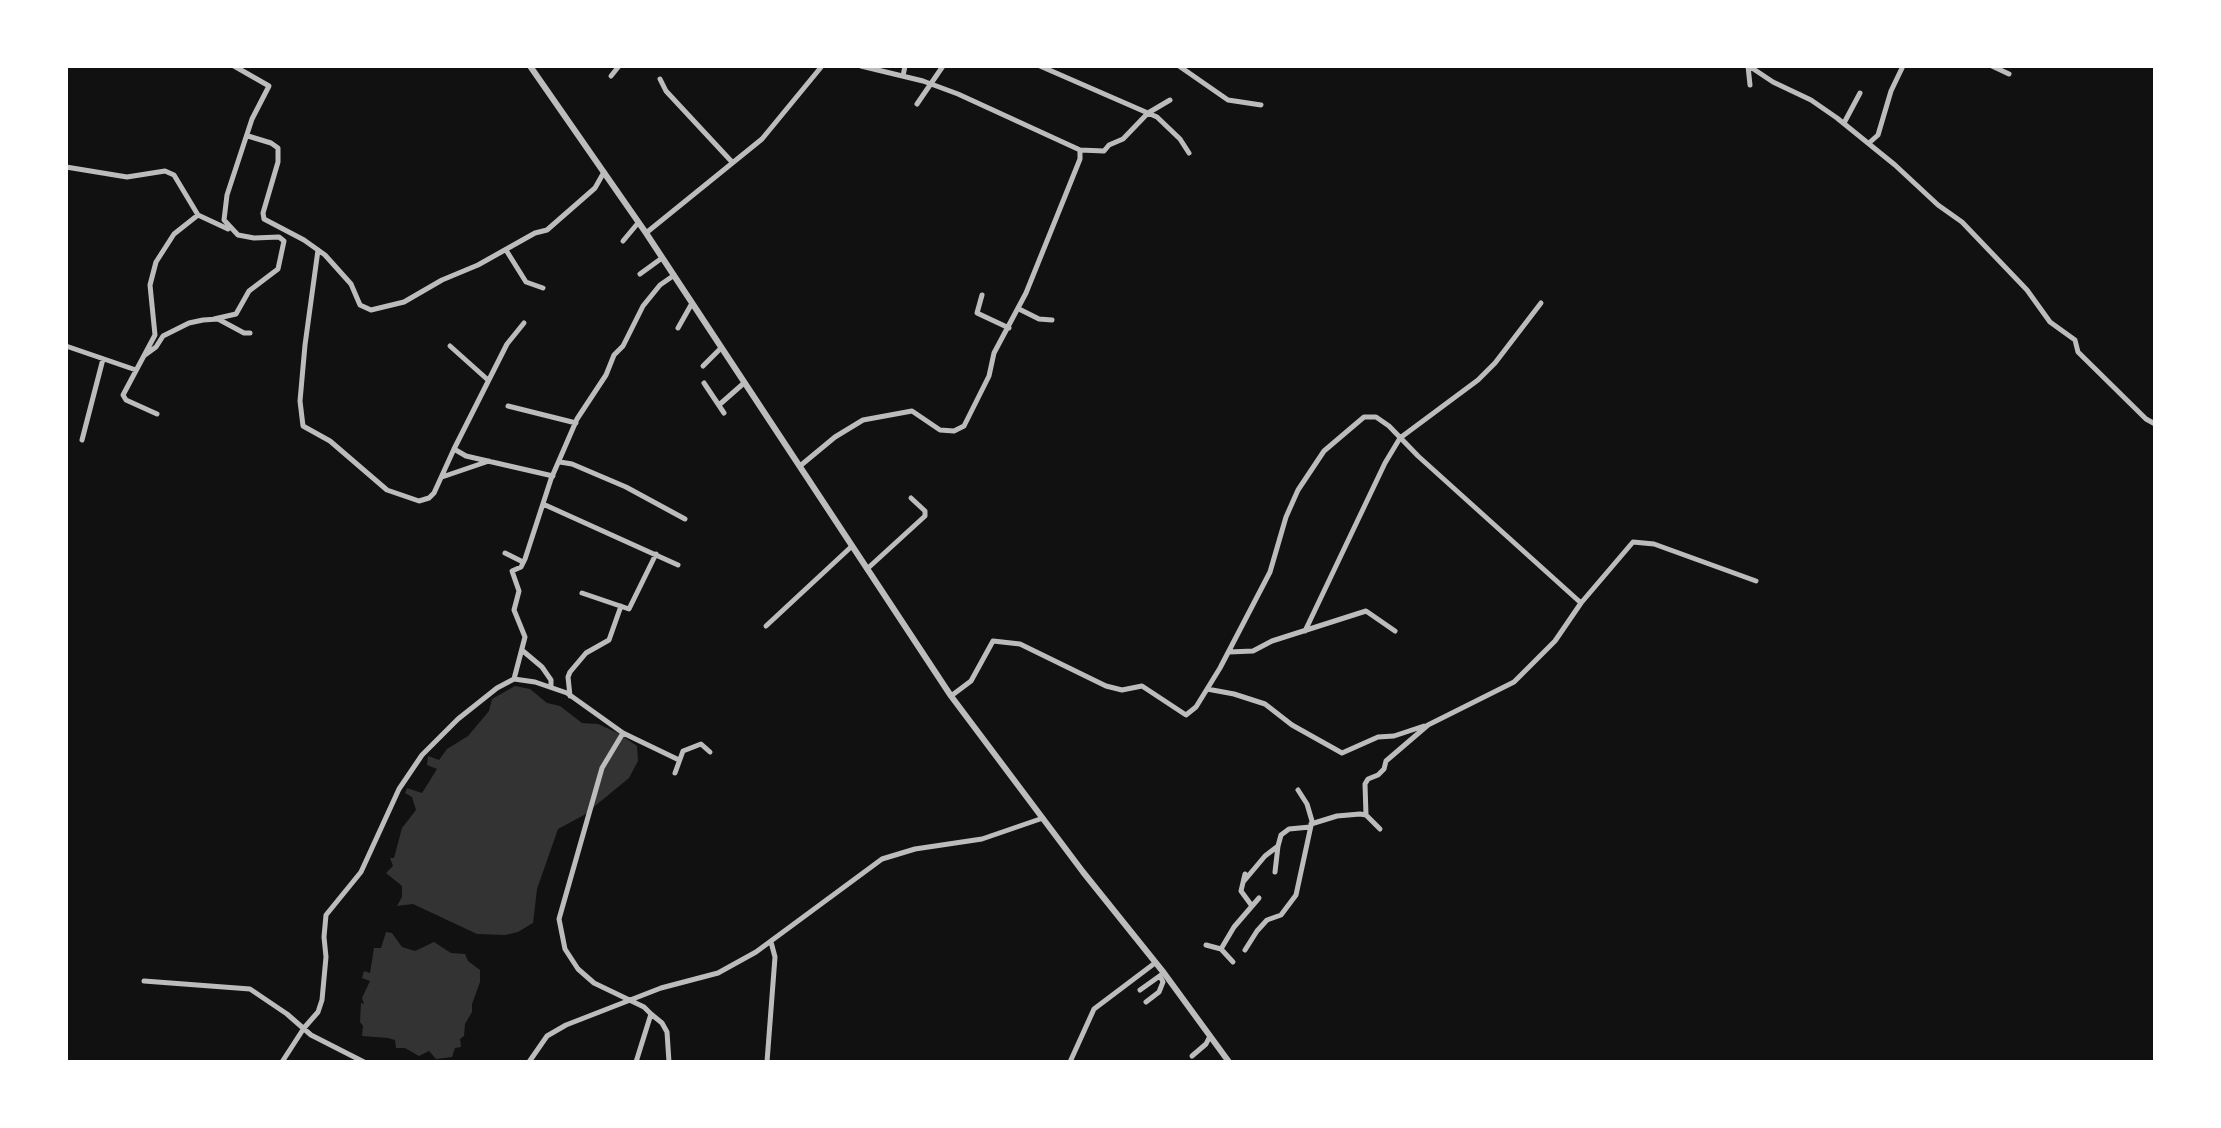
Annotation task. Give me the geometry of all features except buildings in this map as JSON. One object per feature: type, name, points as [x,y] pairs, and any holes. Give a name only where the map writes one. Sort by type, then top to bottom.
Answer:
[{"type":"street","points":[[230,229],[224,220],[224,207],[252,119],[269,86],[234,66]]},
{"type":"street","points":[[530,66],[646,233],[691,305],[951,696],[1228,1062]]},
{"type":"street","points":[[611,76],[619,66]]},
{"type":"street","points":[[646,233],[762,139],[822,66]]},
{"type":"street","points":[[861,66],[903,76],[958,94],[1080,150],[1104,151],[1108,145],[1123,139],[1148,113],[1170,100]]},
{"type":"street","points":[[903,76],[905,66]]},
{"type":"street","points":[[917,104],[943,66]]},
{"type":"street","points":[[1040,66],[1148,113],[1167,126],[1189,153]]},
{"type":"street","points":[[1179,66],[1228,100],[1261,105]]},
{"type":"street","points":[[1749,66],[1750,85]]},
{"type":"street","points":[[1749,66],[1773,82],[1811,100],[1844,123],[1938,206],[1980,238],[2027,290],[2050,322],[2075,340],[2078,352],[2146,419],[2155,424]]},
{"type":"street","points":[[1869,143],[1878,135],[1891,91],[1903,66]]},
{"type":"street","points":[[1992,66],[2009,74]]},
{"type":"street","points":[[660,79],[666,91],[732,162]]},
{"type":"street","points":[[1844,123],[1860,93]]},
{"type":"street","points":[[248,136],[271,143],[278,148],[278,162],[262,213],[264,219],[318,250],[351,284],[360,305],[370,310],[404,302],[507,250],[535,233],[547,230],[595,188],[604,172]]},
{"type":"street","points":[[800,466],[835,437],[863,420],[912,411],[940,430],[960,429],[989,376],[994,353],[1019,309],[1076,171],[1080,150]]},
{"type":"street","points":[[66,167],[127,177],[165,171],[174,175],[198,215],[238,235],[254,238],[279,237],[284,241],[278,269],[249,291],[236,314],[189,323],[174,329],[163,336],[156,347],[144,356]]},
{"type":"street","points":[[157,414],[123,398],[155,335],[150,285],[156,262],[174,234],[198,215]]},
{"type":"street","points":[[623,241],[638,223]]},
{"type":"street","points":[[318,250],[300,401],[303,426],[330,441],[387,489],[410,499],[429,498],[442,477],[507,344],[524,323]]},
{"type":"street","points":[[507,250],[526,282],[543,288]]},
{"type":"street","points":[[640,274],[662,258]]},
{"type":"street","points":[[282,1062],[296,1045],[304,1028],[318,1012],[322,1000],[327,957],[324,937],[326,915],[362,872],[399,789],[422,755],[458,719],[484,697],[514,679],[523,651],[524,631],[514,610],[519,591],[512,571],[523,562],[552,476],[576,423],[606,375],[614,355],[623,346],[643,306],[660,285],[673,276]]},
{"type":"street","points":[[982,295],[977,313],[1009,328]]},
{"type":"street","points":[[1305,631],[1385,463],[1400,438],[1478,380],[1495,363],[1541,303]]},
{"type":"street","points":[[678,327],[691,305]]},
{"type":"street","points":[[1019,309],[1039,319],[1052,320]]},
{"type":"street","points":[[214,319],[226,322],[244,333],[250,333]]},
{"type":"street","points":[[66,346],[136,370]]},
{"type":"street","points":[[450,346],[488,380]]},
{"type":"street","points":[[703,366],[720,349]]},
{"type":"street","points":[[82,440],[103,359]]},
{"type":"street","points":[[704,382],[724,412]]},
{"type":"street","points":[[719,405],[744,383]]},
{"type":"street","points":[[508,406],[576,423]]},
{"type":"street","points":[[951,696],[972,681],[993,641],[1020,644],[1106,686],[1122,690],[1142,686],[1186,715],[1196,707],[1230,652],[1270,572],[1286,517],[1298,490],[1324,451],[1364,417],[1376,417],[1581,603]]},
{"type":"street","points":[[454,449],[457,453],[552,476]]},
{"type":"street","points":[[442,477],[489,461]]},
{"type":"street","points":[[560,462],[572,464],[626,487],[685,519]]},
{"type":"street","points":[[867,569],[925,516],[925,511],[911,498]]},
{"type":"street","points":[[543,504],[678,566]]},
{"type":"street","points":[[1207,689],[1234,694],[1265,704],[1292,725],[1342,753],[1378,737],[1394,736],[1428,725],[1514,682],[1555,641],[1581,603],[1633,542],[1654,544],[1756,581]]},
{"type":"street","points":[[766,626],[852,547]]},
{"type":"street","points":[[505,553],[523,562]]},
{"type":"street","points":[[582,593],[629,609],[656,554]]},
{"type":"street","points":[[570,696],[568,677],[570,672],[586,653],[609,640],[621,606]]},
{"type":"street","points":[[1230,652],[1253,651],[1366,611],[1395,632]]},
{"type":"street","points":[[523,651],[542,667],[551,680],[551,686]]},
{"type":"street","points":[[514,679],[551,686],[570,696],[623,733],[677,759]]},
{"type":"street","points":[[1380,830],[1366,815],[1365,784],[1368,779],[1384,769],[1386,761],[1428,725]]},
{"type":"street","points":[[623,733],[602,768],[559,919],[565,949],[578,969],[594,983],[644,1007],[662,1023],[667,1032],[669,1062]]},
{"type":"street","points":[[675,772],[677,759],[682,751],[701,744],[710,752]]},
{"type":"street","points":[[1245,950],[1267,920],[1281,915],[1296,895],[1302,875],[1310,826],[1307,804],[1298,790]]},
{"type":"street","points":[[1275,872],[1281,835],[1289,830],[1310,826],[1337,816],[1366,815]]},
{"type":"street","points":[[529,1062],[548,1036],[566,1025],[661,988],[718,973],[771,942],[857,875],[882,859],[915,849],[982,839],[1043,818]]},
{"type":"street","points":[[1244,881],[1265,855],[1278,846]]},
{"type":"street","points":[[1245,874],[1241,891],[1252,906]]},
{"type":"street","points":[[1221,949],[1259,898]]},
{"type":"street","points":[[767,1062],[775,957],[771,942]]},
{"type":"street","points":[[1206,945],[1221,949],[1233,962]]},
{"type":"street","points":[[1070,1062],[1094,1009],[1155,963]]},
{"type":"street","points":[[1140,990],[1162,974]]},
{"type":"street","points":[[1146,1002],[1159,992],[1163,982],[1162,974]]},
{"type":"street","points":[[144,981],[250,989],[338,1050],[364,1062]]},
{"type":"street","points":[[636,1062],[651,1014]]},
{"type":"street","points":[[1191,1056],[1206,1044],[1210,1036]]},
{"type":"shaded area","points":[[515,686],[530,689],[547,703],[560,706],[582,723],[598,724],[618,733],[637,746],[638,761],[629,778],[584,815],[558,829],[537,889],[533,923],[518,932],[505,935],[477,934],[413,904],[397,906],[402,897],[402,886],[386,873],[393,866],[390,858],[394,858],[402,828],[416,810],[412,797],[405,793],[407,788],[422,793],[437,769],[427,765],[428,756],[439,760],[447,749],[468,736],[489,711],[492,699]]},
{"type":"shaded area","points":[[386,932],[392,933],[402,947],[415,951],[434,942],[451,953],[465,954],[468,961],[480,970],[480,982],[472,1004],[472,1012],[465,1024],[464,1036],[460,1039],[461,1047],[455,1048],[452,1057],[436,1059],[429,1051],[419,1056],[405,1048],[396,1048],[395,1040],[362,1036],[361,1003],[364,1004],[362,998],[370,981],[362,978],[364,971],[370,973],[374,948],[381,948]]}]
